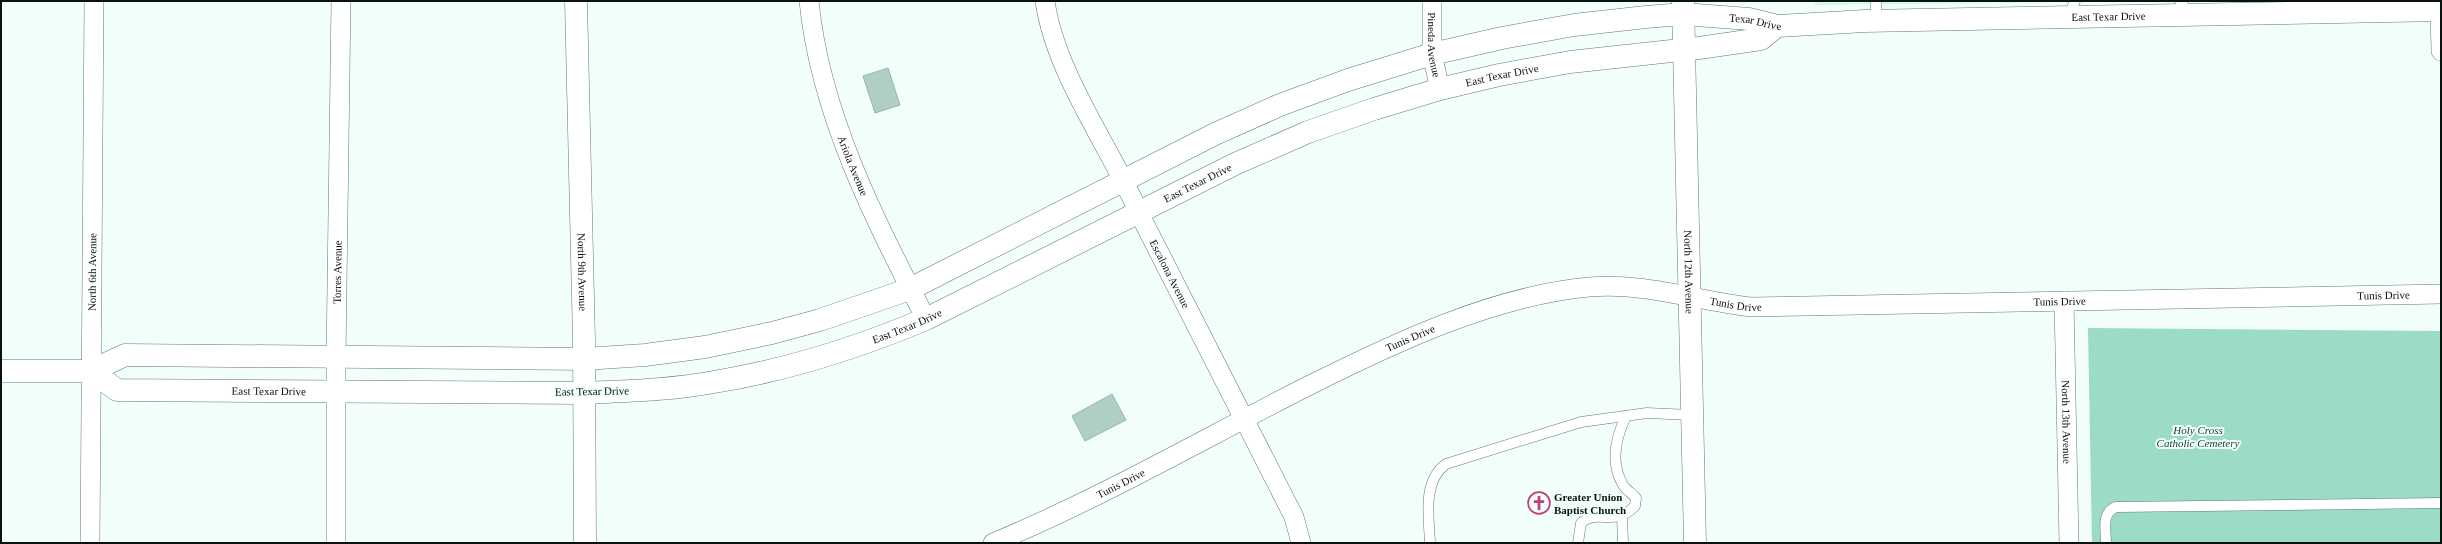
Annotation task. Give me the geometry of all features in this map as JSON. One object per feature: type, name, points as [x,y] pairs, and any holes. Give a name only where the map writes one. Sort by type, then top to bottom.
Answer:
[{"type":"street","name":"North 6th Avenue","points":[[90,543],[94,1]]},
{"type":"street","name":"Torres Avenue","points":[[336,543],[336,357],[341,1]]},
{"type":"street","name":"North 9th Avenue","points":[[576,1],[584,359],[585,543]]},
{"type":"street","name":"Ariola Avenue","points":[[809,1],[817,53],[831,104],[850,158],[910,289],[926,320]]},
{"type":"street","name":"Escalona Avenue","points":[[1045,1],[1057,45],[1070,79],[1124,181],[1294,517],[1301,543]]},
{"type":"street","name":"Pineda Avenue","points":[[1432,1],[1432,54],[1440,89]]},
{"type":"street","points":[[1,371],[91,371],[125,355],[584,359],[645,355],[705,347],[772,333],[820,320],[910,289],[1215,134],[1280,106],[1348,80],[1432,54],[1502,38],[1683,8]]},
{"type":"street","name":"Texar Drive","points":[[1683,8],[1777,26]]},
{"type":"street","name":"North 12th Avenue","points":[[1683,8],[1688,296],[1695,543]]},
{"type":"street","name":"East Texar Drive","points":[[1777,26],[1876,11],[2185,8],[2440,10]]},
{"type":"street","points":[[2440,10],[2441,51]]},
{"type":"street","name":"Texar Drive","points":[[1684,50],[1761,39],[1777,26]]},
{"type":"street","name":"East Texar Drive","points":[[91,371],[118,390],[336,392],[584,393],[650,390],[712,383],[756,375],[830,355],[926,320],[1235,164],[1308,132],[1374,109],[1440,89],[1499,75],[1570,62],[1684,50]]},
{"type":"street","name":"Tunis Drive","points":[[993,543],[1056,517],[1244,418],[1378,351],[1439,326],[1493,308],[1550,294],[1589,287],[1627,286],[1658,289],[1721,303],[1751,307],[2441,294]]},
{"type":"street","name":"North 13th Avenue","points":[[2064,301],[2069,543]]},
{"type":"lane","points":[[1430,543],[1430,489],[1440,468],[1465,456],[1581,422],[1647,413],[1691,415]]},
{"type":"lane","points":[[1578,543],[1580,523],[1585,518],[1622,517],[1635,506],[1637,502],[1636,498],[1624,485],[1616,461],[1617,437],[1626,416]]},
{"type":"lane","points":[[2106,543],[2106,516],[2110,510],[2116,507],[2441,503]]},
{"type":"lane","points":[[1622,517],[1624,543]]},
{"type":"shaded area","points":[[1815,1],[2175,1],[1815,5]]},
{"type":"green space","name":"Holy Cross Catholic Cemetery","points":[[2088,328],[2441,331],[2441,543],[2092,543]]},
{"type":"building","points":[[888,68],[900,105],[875,113],[863,76]]},
{"type":"building","points":[[1112,394],[1126,420],[1085,441],[1072,416]]},
{"type":"place","name":"Greater Union Baptist Church","points":[[1539,503]]}]
